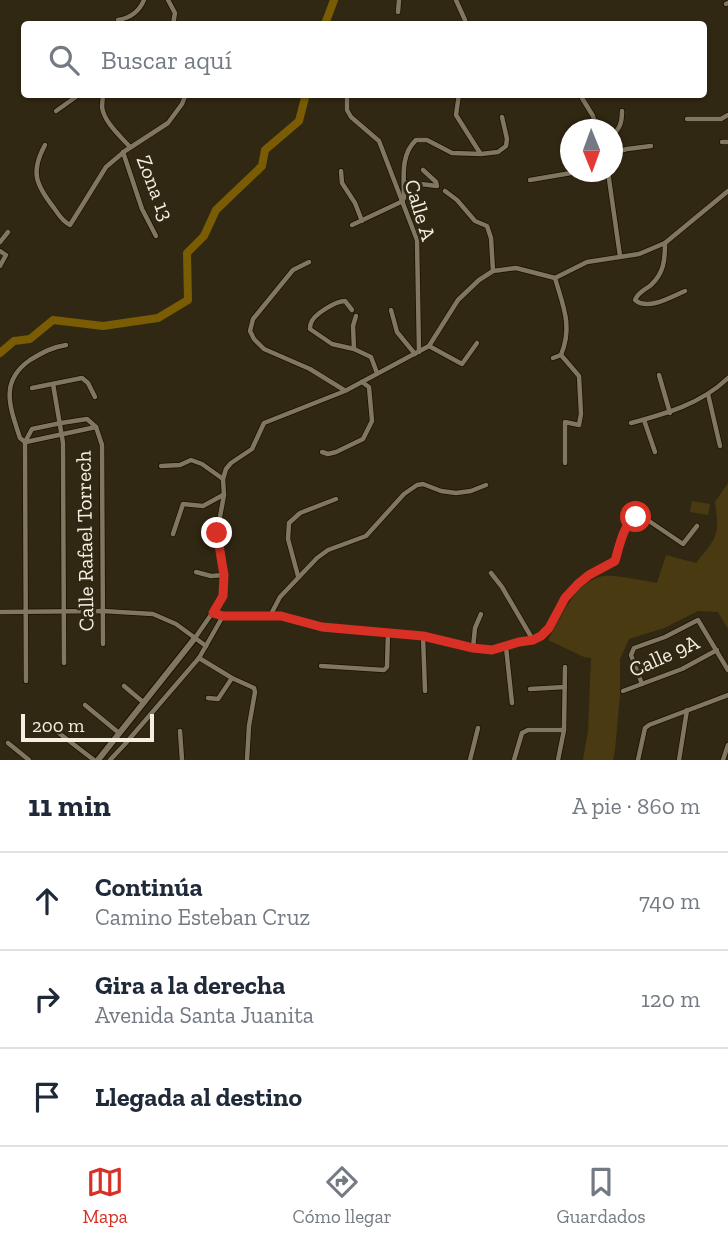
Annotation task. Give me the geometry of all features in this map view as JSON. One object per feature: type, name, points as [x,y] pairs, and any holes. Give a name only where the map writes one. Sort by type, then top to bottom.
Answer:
[{"type":"street","points":[[118,19],[125,19],[140,10],[144,0]]},
{"type":"street","points":[[168,0],[175,13],[174,21]]},
{"type":"street","points":[[398,12],[400,0]]},
{"type":"street","points":[[456,0],[465,21]]},
{"type":"street","points":[[56,111],[74,98]]},
{"type":"street","points":[[103,98],[105,116],[130,147]]},
{"type":"street","points":[[45,145],[38,157],[37,183],[64,222],[70,225],[106,167],[130,147],[168,123],[184,98]]},
{"type":"street","name":"Calle A","points":[[347,98],[347,110],[351,117],[379,141],[417,240],[417,353]]},
{"type":"street","points":[[458,98],[456,115],[481,154]]},
{"type":"street","points":[[582,98],[594,119]]},
{"type":"street","points":[[622,111],[622,119]]},
{"type":"street","points":[[687,119],[721,118],[728,115]]},
{"type":"street","points":[[352,225],[403,202],[405,157],[409,146],[416,140],[427,140],[452,153],[498,152],[506,146],[508,139],[502,117]]},
{"type":"street","points":[[623,150],[651,146]]},
{"type":"street","name":"Zona 13","points":[[123,152],[142,209],[156,236]]},
{"type":"street","points":[[404,183],[437,186],[436,181],[423,170]]},
{"type":"street","points":[[341,172],[342,183],[355,203],[362,221]]},
{"type":"street","points":[[530,180],[560,175]]},
{"type":"street","points":[[609,182],[620,256]]},
{"type":"street","points":[[445,191],[457,200],[475,221],[487,226],[491,238],[493,271]]},
{"type":"street","points":[[47,724],[96,760],[195,638],[223,596],[224,575],[217,533],[226,469],[253,449],[264,423],[345,391],[429,346],[458,300],[493,271],[516,268],[555,278],[586,262],[639,254],[665,243],[728,191]]},
{"type":"street","points":[[0,242],[8,232]]},
{"type":"street","points":[[665,243],[661,274],[637,294],[635,300],[639,304],[650,304],[685,292]]},
{"type":"street","points":[[0,251],[6,255],[0,266]]},
{"type":"street","points":[[309,262],[293,270],[253,318],[250,331],[264,349],[310,369],[345,391]]},
{"type":"street","points":[[553,358],[561,355],[565,346],[568,322],[555,278]]},
{"type":"street","points":[[352,310],[345,301],[337,301],[315,318],[310,329],[332,344],[354,349],[371,357],[377,373]]},
{"type":"street","points":[[391,310],[397,332],[417,353]]},
{"type":"street","points":[[354,349],[353,326],[356,316]]},
{"type":"street","points":[[429,346],[462,364],[477,343]]},
{"type":"street","points":[[25,442],[20,438],[6,391],[10,377],[21,365],[54,347],[66,345]]},
{"type":"street","points":[[561,355],[579,376],[581,414],[579,425],[565,422],[565,463]]},
{"type":"street","points":[[659,375],[670,413]]},
{"type":"street","points":[[32,388],[82,378],[88,383],[95,397]]},
{"type":"street","points":[[631,423],[670,413],[708,394],[728,378]]},
{"type":"street","points":[[322,452],[336,452],[363,439],[372,421],[369,387],[362,382]]},
{"type":"street","points":[[54,384],[62,434],[64,663]]},
{"type":"street","points":[[708,394],[720,446]]},
{"type":"street","points":[[26,681],[25,442],[32,429],[87,419],[96,427]]},
{"type":"street","points":[[644,419],[655,452]]},
{"type":"street","name":"Calle Rafael Torrech","points":[[25,442],[96,427],[102,445],[103,643]]},
{"type":"street","points":[[162,466],[180,465],[191,460],[202,464],[223,479]]},
{"type":"street","points":[[270,616],[280,597],[317,558],[328,550],[366,536],[404,494],[417,485],[423,484],[456,493],[486,485]]},
{"type":"street","points":[[173,534],[183,504],[203,506],[224,495]]},
{"type":"street","points":[[299,577],[288,539],[289,523],[300,513],[336,499]]},
{"type":"street","points":[[213,613],[223,616],[281,616],[322,627],[423,636],[492,650],[541,636],[549,628],[565,598],[578,584],[615,561],[631,519],[636,517],[649,521],[683,544],[697,526]]},
{"type":"street","points":[[196,572],[211,576],[224,575]]},
{"type":"street","points":[[491,573],[533,640]]},
{"type":"street","points":[[0,612],[103,611],[153,614],[176,624],[206,646]]},
{"type":"street","points":[[473,648],[475,628],[481,614]]},
{"type":"street","points":[[110,760],[199,658],[223,616]]},
{"type":"street","points":[[642,684],[631,655],[634,649],[698,620],[728,670]]},
{"type":"street","points":[[321,666],[384,670],[387,667],[388,632]]},
{"type":"street","points":[[423,636],[425,691]]},
{"type":"street","points":[[506,647],[512,704]]},
{"type":"street","name":"Calle 9A","points":[[623,691],[682,669],[716,650]]},
{"type":"street","points":[[199,658],[254,688],[247,760]]},
{"type":"street","points":[[558,760],[564,730],[565,667]]},
{"type":"street","points":[[208,698],[218,699],[232,678]]},
{"type":"street","points":[[124,686],[144,702]]},
{"type":"street","points":[[530,689],[565,687]]},
{"type":"street","points":[[638,760],[645,729],[649,724],[728,695]]},
{"type":"street","points":[[710,701],[714,709]]},
{"type":"street","points":[[85,705],[119,733]]},
{"type":"street","points":[[679,760],[687,710]]},
{"type":"street","points":[[470,760],[478,728]]},
{"type":"street","points":[[514,760],[522,733],[528,730],[564,730]]},
{"type":"street","points":[[180,731],[182,760]]},
{"type":"street","points":[[8,743],[29,760]]},
{"type":"street","points":[[723,760],[728,745]]},
{"type":"shaded area","points":[[728,483],[728,629],[718,612],[698,611],[664,628],[629,639],[620,659],[620,695],[613,760],[583,760],[588,731],[591,658],[548,640],[570,602],[584,585],[593,580],[614,576],[657,583],[666,555],[696,563],[715,535],[715,502]]},
{"type":"shaded area","points":[[692,501],[710,504],[708,515],[690,512]]},
{"type":"waterway","points":[[326,21],[334,0]]},
{"type":"waterway","points":[[0,353],[14,341],[30,339],[53,320],[103,326],[158,318],[188,300],[187,253],[204,236],[216,210],[262,166],[265,150],[299,121],[305,98]]},
{"type":"route","points":[[217,533],[224,575],[223,596],[213,613],[223,616],[281,616],[322,627],[423,636],[492,650],[541,636],[549,628],[565,598],[578,584],[615,561],[626,529],[631,519],[636,517]]}]
